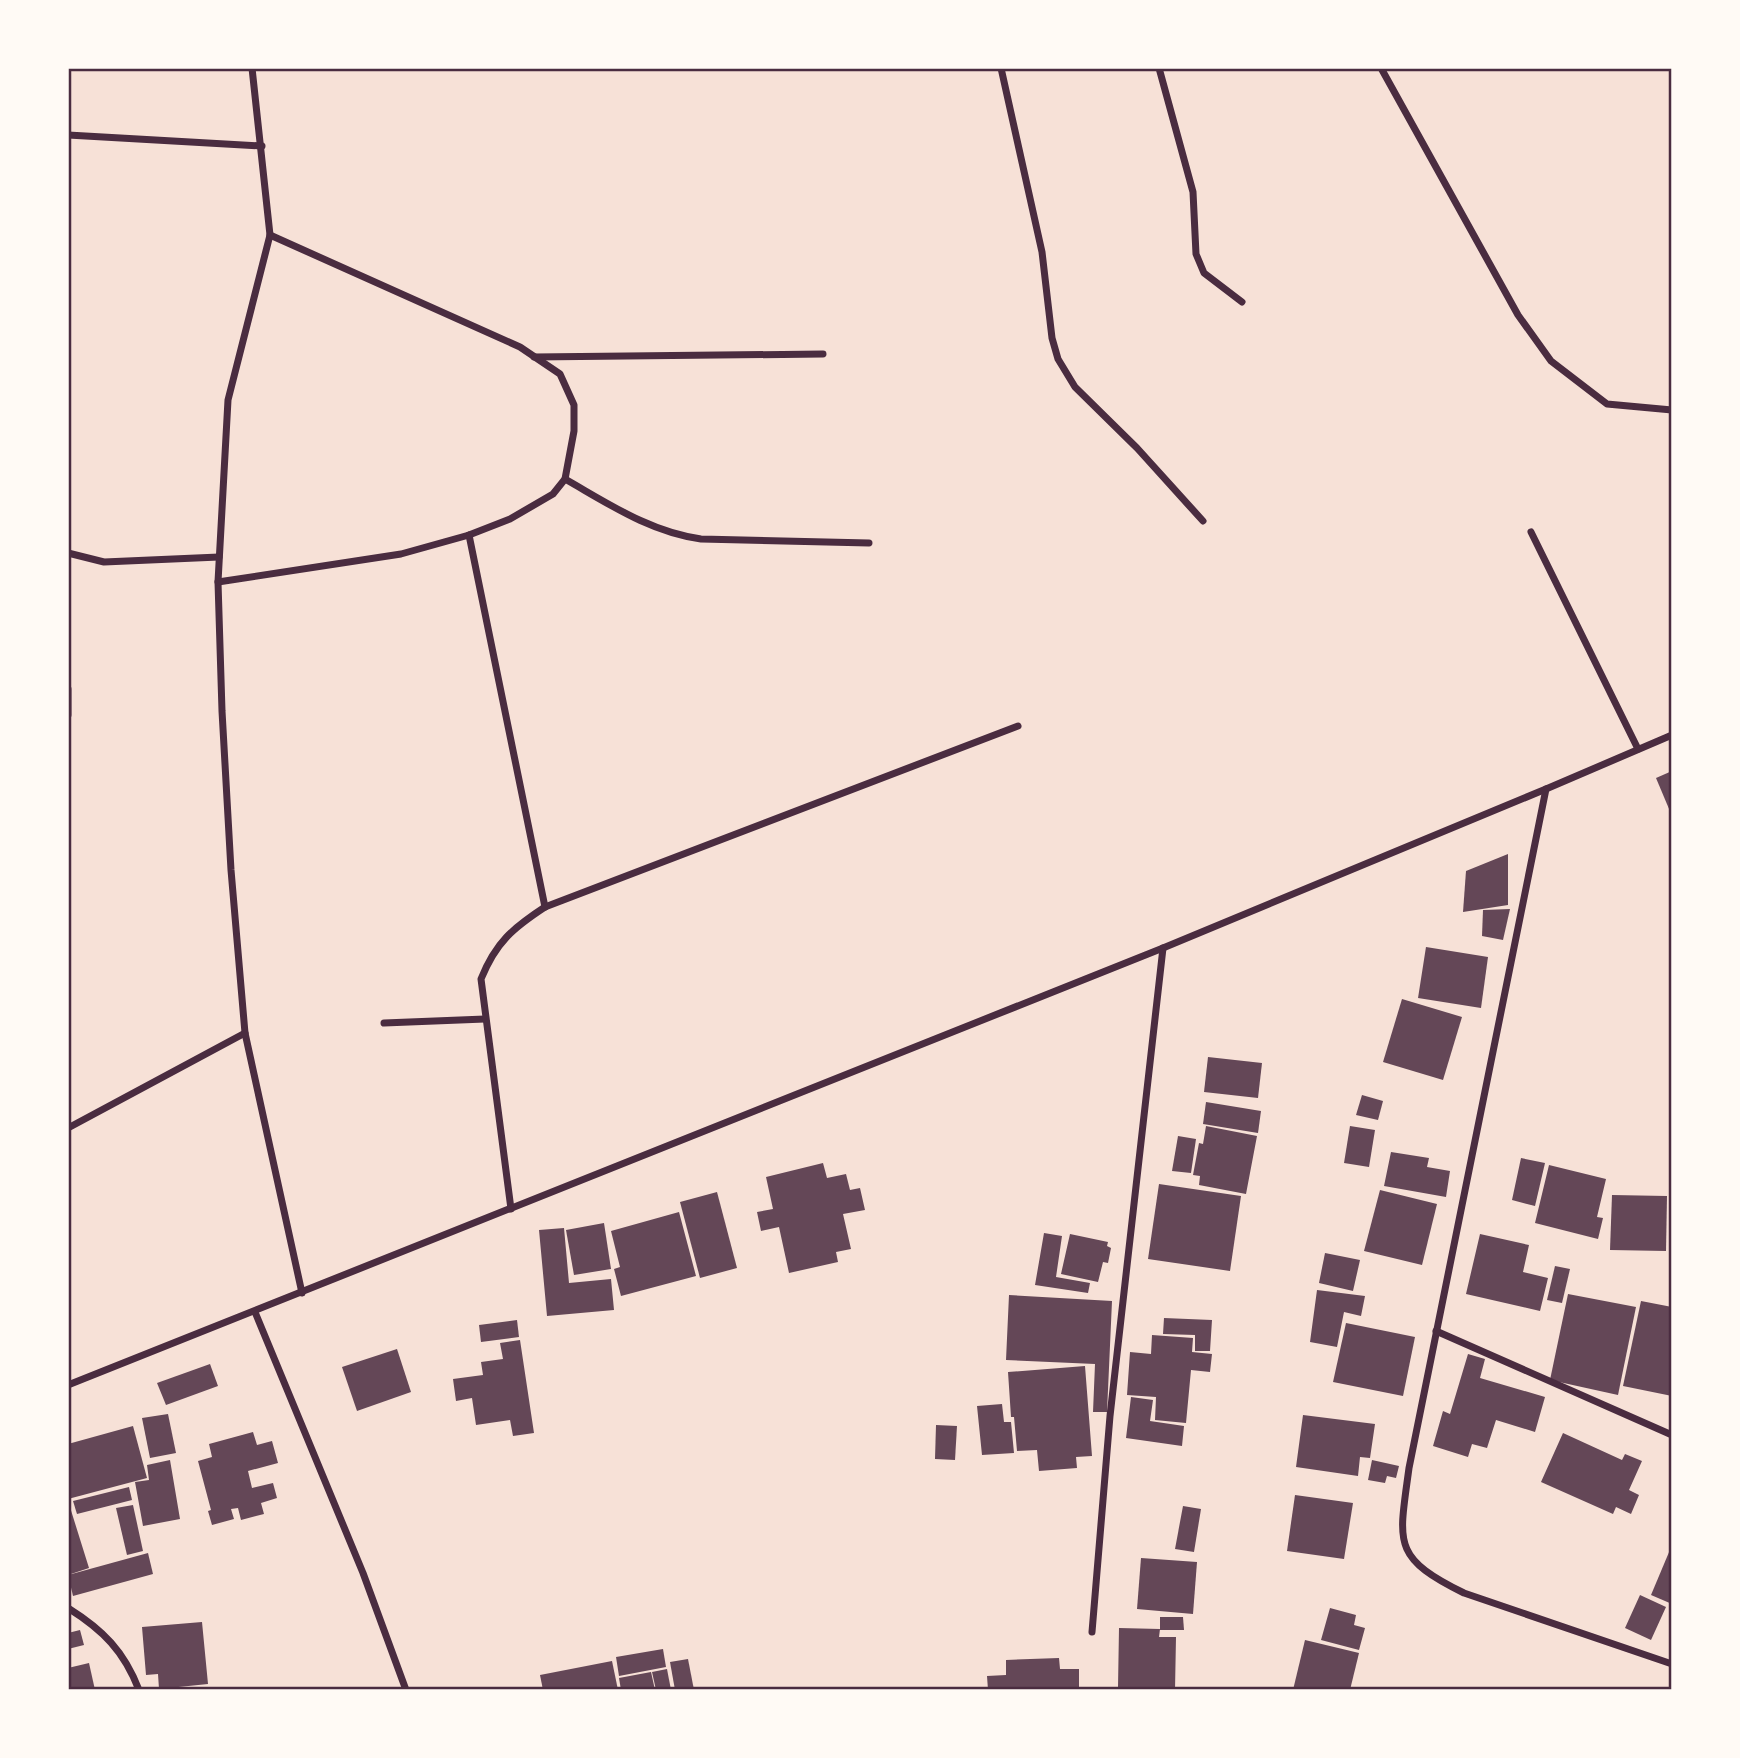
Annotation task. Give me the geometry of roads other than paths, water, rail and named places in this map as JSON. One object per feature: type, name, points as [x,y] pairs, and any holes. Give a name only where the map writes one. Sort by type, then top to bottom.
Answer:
[{"type":"street","points":[[252,68],[270,235],[228,400],[218,582],[229,843],[245,1033],[302,1293]]},
{"type":"street","points":[[1001,68],[1042,251],[1052,338],[1058,359],[1075,387],[1137,448],[1203,521]]},
{"type":"street","points":[[1159,68],[1193,192],[1196,254],[1204,273],[1242,302]]},
{"type":"street","points":[[1381,68],[1518,315],[1551,361],[1607,404],[1672,410]]},
{"type":"street","points":[[68,135],[262,146]]},
{"type":"street","points":[[218,582],[401,554],[469,535],[510,519],[553,494],[565,479],[574,431],[574,405],[560,374],[520,347],[270,235]]},
{"type":"street","points":[[534,357],[823,354]]},
{"type":"street","points":[[565,479],[650,527],[677,536],[701,539],[869,543]]},
{"type":"street","points":[[1531,532],[1638,749]]},
{"type":"street","points":[[469,535],[545,907]]},
{"type":"street","points":[[68,553],[104,562],[219,557]]},
{"type":"street","points":[[68,689],[68,715]]},
{"type":"street","points":[[511,1209],[481,979],[489,960],[514,927],[545,907],[1018,726]]},
{"type":"street","points":[[68,1385],[1163,948],[1672,734]]},
{"type":"street","points":[[1546,789],[1409,1468],[1403,1511],[1404,1546],[1414,1563],[1432,1577],[1464,1593],[1672,1664]]},
{"type":"street","points":[[1092,1632],[1110,1416],[1163,948]]},
{"type":"street","points":[[384,1023],[485,1019]]},
{"type":"street","points":[[68,1128],[245,1033]]},
{"type":"street","points":[[255,1312],[363,1573],[406,1690]]},
{"type":"street","points":[[1436,1331],[1672,1435]]},
{"type":"street","points":[[68,1608],[95,1625],[129,1665],[139,1690]]}]
